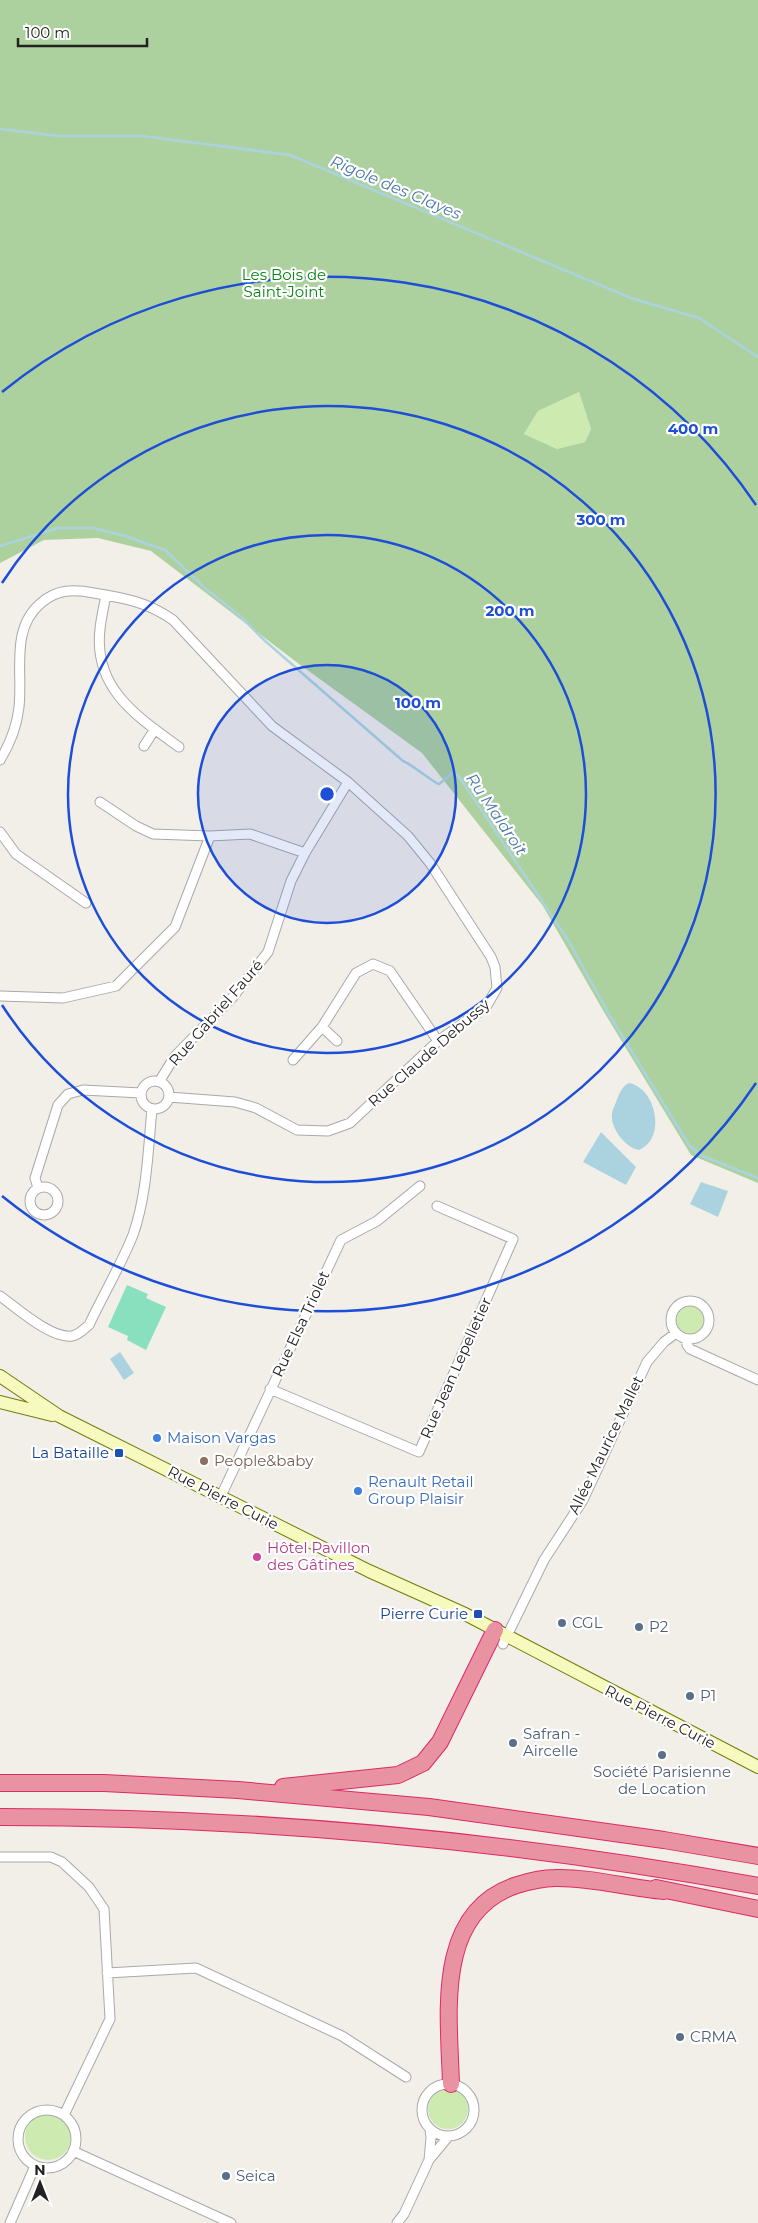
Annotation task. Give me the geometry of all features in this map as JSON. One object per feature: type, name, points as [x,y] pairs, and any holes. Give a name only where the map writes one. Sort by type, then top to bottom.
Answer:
[{"type":"highway","points":[[238,1790],[250,1787],[300,1785],[398,1775],[423,1763],[440,1742],[499,1637]]},
{"type":"highway","points":[[0,1783],[104,1784],[238,1790],[429,1807],[673,1841],[758,1856]]},
{"type":"highway","points":[[0,1817],[168,1820],[303,1828],[424,1839],[656,1868],[758,1886]]},
{"type":"highway","points":[[424,1839],[452,1847],[499,1854],[664,1891],[758,1909]]},
{"type":"highway","points":[[452,2084],[448,2003],[456,1946],[467,1921],[487,1900],[501,1890],[525,1882],[555,1878],[664,1891]]},
{"type":"street","name":"Rue Claude Debussy","points":[[0,760],[18,719],[21,636],[25,622],[32,611],[50,596],[76,589],[141,602],[157,609],[172,620],[272,726],[348,782],[408,836],[430,863],[492,957],[497,988],[486,1008],[438,1041],[350,1122],[328,1131],[297,1130],[256,1108],[235,1102],[169,1097]]},
{"type":"street","points":[[106,595],[100,631],[101,656],[109,682],[120,700],[136,716],[179,747]]},
{"type":"street","points":[[144,746],[155,729]]},
{"type":"street","name":"Rue Gabriel Fauré","points":[[159,1082],[175,1056],[232,998],[268,952],[291,881],[305,853],[348,782]]},
{"type":"street","points":[[100,802],[136,826],[153,834],[210,836],[250,834],[305,853]]},
{"type":"street","points":[[0,832],[16,854],[86,903]]},
{"type":"street","points":[[0,996],[63,998],[116,986],[175,927],[210,836]]},
{"type":"street","points":[[294,1060],[322,1027],[356,973],[374,964],[390,971],[438,1041]]},
{"type":"street","points":[[322,1027],[337,1041]]},
{"type":"street","points":[[159,1082],[168,1089],[169,1097],[161,1108],[152,1109],[145,1105],[141,1094],[147,1084],[159,1082]]},
{"type":"street","points":[[38,1188],[35,1178],[58,1105],[68,1094],[84,1090],[141,1094]]},
{"type":"street","points":[[0,1296],[55,1334],[73,1336],[82,1332],[89,1325],[132,1235],[141,1205],[152,1109]]},
{"type":"street","name":"Rue Elsa Triolet","points":[[221,1496],[341,1240],[377,1221],[420,1186]]},
{"type":"street","name":"Rue Jean Lepelletier","points":[[270,1389],[419,1452],[513,1239],[437,1206]]},
{"type":"street","points":[[690,1301],[698,1303],[708,1313],[708,1327],[699,1337],[687,1339],[676,1333],[671,1322],[674,1310],[682,1303],[690,1301]]},
{"type":"street","name":"Allée Maurice Mallet","points":[[499,1637],[544,1560],[583,1500],[647,1362],[664,1342],[676,1333]]},
{"type":"street","points":[[687,1339],[687,1345],[690,1349],[758,1380]]},
{"type":"street","name":"Rue Pierre Curie","points":[[0,1376],[59,1416],[414,1592],[465,1614],[499,1637],[758,1767]]},
{"type":"street","name":"Rue Pierre Curie","points":[[0,1376],[3,1384],[0,1391]]},
{"type":"street","name":"Rue Pierre Curie","points":[[0,1402],[59,1416]]},
{"type":"street","points":[[0,1858],[51,1857],[62,1862],[89,1887],[104,1909],[110,2019],[64,2115]]},
{"type":"street","points":[[107,1973],[196,1968],[342,2036],[406,2077]]},
{"type":"street","points":[[452,2084],[466,2091],[472,2098],[474,2116],[466,2130],[460,2134],[448,2137],[439,2135],[430,2129],[422,2117],[424,2100],[429,2092],[439,2085],[452,2084]]},
{"type":"street","points":[[48,2110],[64,2115],[74,2128],[76,2144],[73,2151],[61,2164],[44,2168],[35,2166],[22,2155],[19,2147],[20,2128],[25,2120],[40,2111],[48,2110]]},
{"type":"street","points":[[429,2160],[430,2129]]},
{"type":"street","points":[[397,2223],[403,2219],[429,2160],[448,2137]]},
{"type":"street","points":[[73,2151],[231,2223]]},
{"type":"street","points":[[10,2223],[35,2166]]},
{"type":"green space","name":"Les Bois de Saint-Joint","points":[[0,0],[758,0],[758,1183],[691,1155],[604,1012],[543,906],[422,753],[299,664],[151,551],[98,538],[44,540],[0,563]],"holes":[[[579,392],[591,429],[585,442],[557,449],[524,434],[538,411]]]},
{"type":"green space","points":[[579,392],[591,429],[585,442],[557,449],[524,434],[538,411]]},
{"type":"green space","points":[[127,1285],[148,1294],[146,1298],[166,1307],[146,1350],[127,1340],[128,1336],[108,1327]]},
{"type":"green space","points":[[691,1305],[697,1306],[705,1314],[705,1326],[697,1334],[691,1335],[685,1334],[677,1326],[676,1320],[677,1314],[685,1306]]},
{"type":"green space","points":[[448,2089],[459,2092],[465,2098],[468,2109],[465,2120],[459,2126],[448,2129],[437,2126],[431,2120],[428,2109],[431,2098],[437,2092]]},
{"type":"green space","points":[[53,2114],[65,2120],[70,2128],[70,2146],[65,2154],[57,2159],[43,2160],[31,2154],[26,2146],[25,2132],[31,2120],[39,2115]]},
{"type":"water","points":[[629,1083],[638,1087],[646,1094],[655,1114],[653,1135],[648,1144],[639,1150],[624,1141],[616,1131],[612,1119],[619,1094]]},
{"type":"water","points":[[601,1132],[636,1167],[626,1185],[583,1162]]},
{"type":"water","points":[[701,1182],[728,1191],[718,1217],[690,1204]]},
{"type":"water","points":[[120,1352],[134,1373],[124,1380],[110,1359]]},
{"type":"waterway","name":"Rigole des Clayes","points":[[0,129],[59,136],[142,136],[290,155],[631,298],[699,318],[758,357]]},
{"type":"waterway","name":"Ru Maldroit","points":[[0,546],[58,528],[93,528],[125,536],[165,550],[206,589],[239,615],[264,640],[403,761],[439,784],[453,773],[458,775],[568,940],[610,1016],[689,1145],[700,1155],[758,1178]]},
{"type":"place","name":"Maison Vargas","points":[[157,1438]]},
{"type":"place","name":"La Bataille","points":[[119,1453]]},
{"type":"place","name":"People&baby","points":[[204,1461]]},
{"type":"place","name":"Renault Retail Group Plaisir","points":[[358,1491]]},
{"type":"place","name":"Hôtel Pavillon des Gâtines","points":[[257,1557]]},
{"type":"place","name":"Pierre Curie","points":[[478,1614]]},
{"type":"place","name":"CGL","points":[[562,1623]]},
{"type":"place","name":"P2","points":[[639,1627]]},
{"type":"place","name":"P1","points":[[690,1696]]},
{"type":"place","name":"Safran - Aircelle","points":[[513,1743]]},
{"type":"place","name":"Société Parisienne de Location","points":[[662,1755]]},
{"type":"place","name":"CRMA","points":[[680,2037]]},
{"type":"place","name":"Seica","points":[[226,2176]]}]
